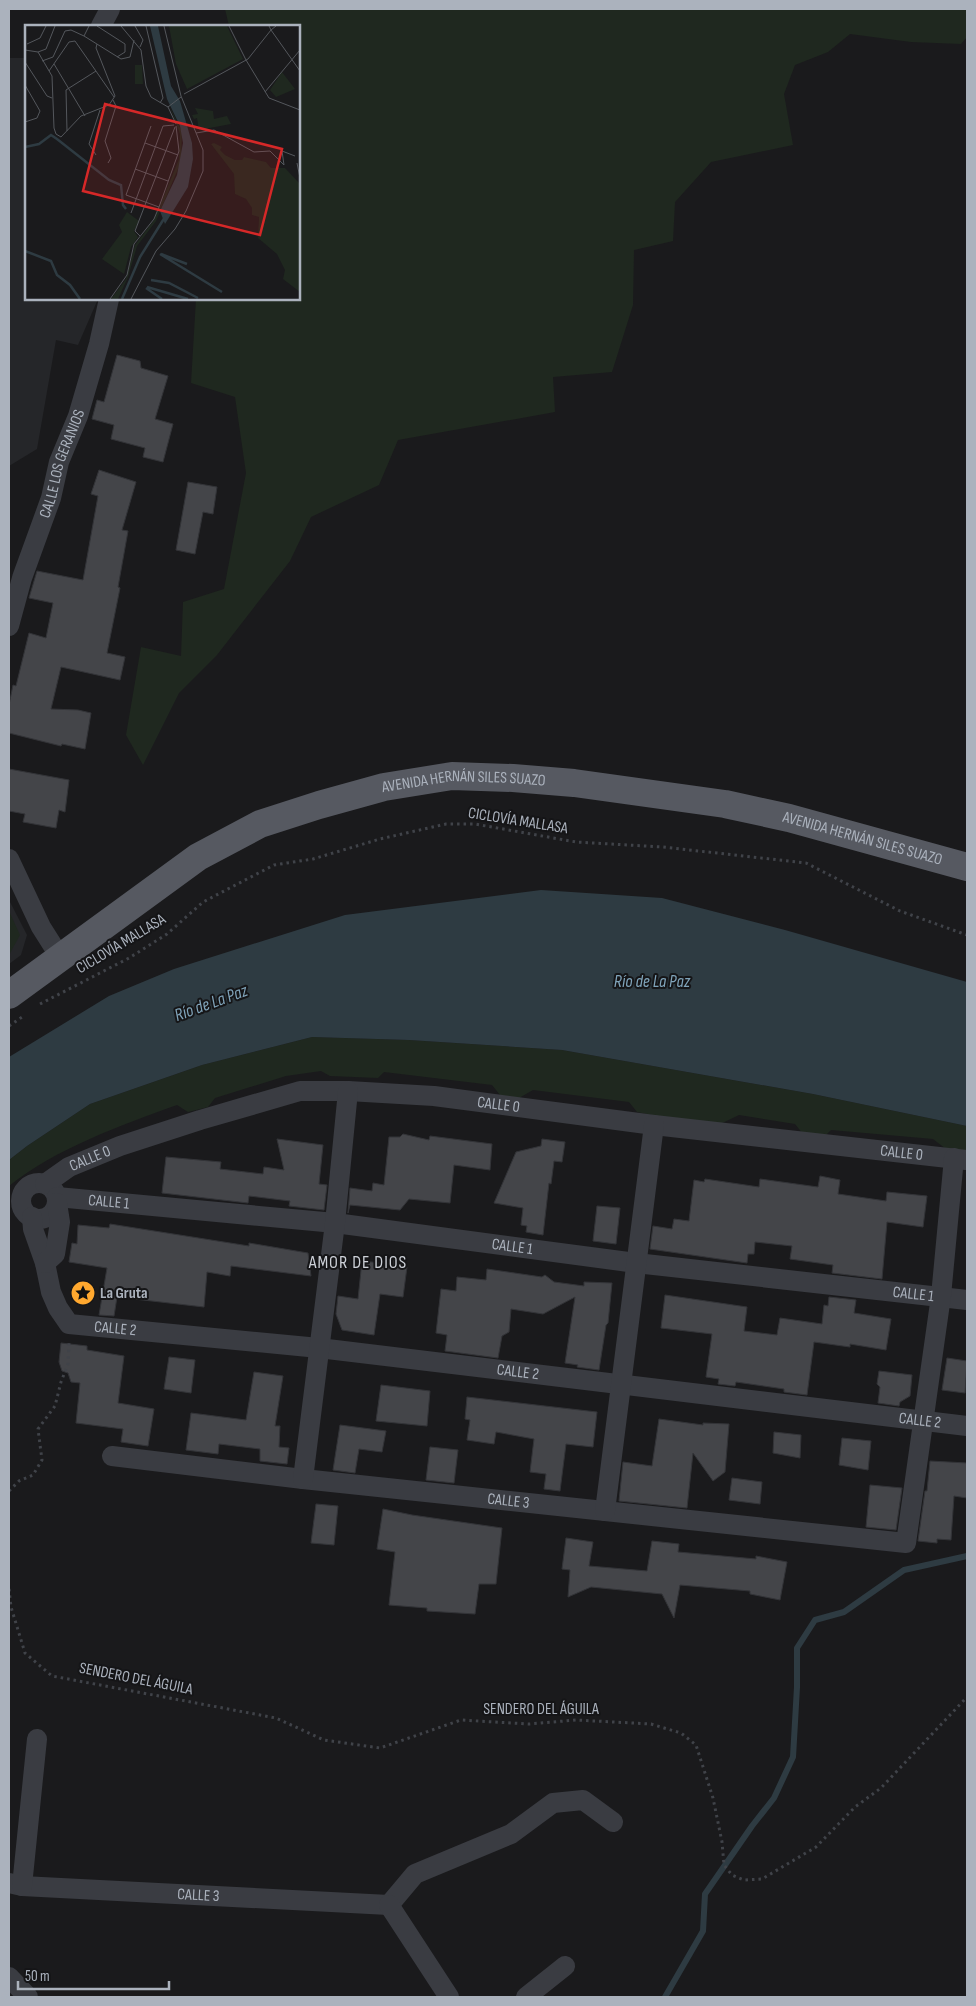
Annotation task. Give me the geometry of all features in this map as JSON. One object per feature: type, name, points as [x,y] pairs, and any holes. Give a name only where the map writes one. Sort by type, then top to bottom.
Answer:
[{"type":"main road","name":"AVENIDA HERNÁN SILES SUAZO","points":[[17,1005],[60,957],[198,857],[260,824],[319,804],[384,787],[452,776],[513,778],[574,784],[725,804],[789,818],[967,867]]},
{"type":"street","points":[[102,25],[110,9]]},
{"type":"street","name":"CALLE LOS GERANIOS","points":[[9,626],[22,578],[51,498],[59,462],[78,416],[99,344],[109,300]]},
{"type":"street","points":[[9,859],[41,927],[60,957]]},
{"type":"street","name":"CALLE 0","points":[[53,1195],[69,1167],[120,1146],[300,1091],[348,1091],[434,1096],[654,1125],[960,1159]]},
{"type":"street","points":[[303,1479],[335,1223],[348,1091]]},
{"type":"street","points":[[605,1511],[654,1125]]},
{"type":"street","points":[[922,1421],[960,1159]]},
{"type":"street","points":[[46,1263],[55,1254],[60,1222],[53,1195],[33,1184],[28,1187],[20,1209],[36,1237],[46,1263],[51,1292],[58,1308],[69,1324]]},
{"type":"street","points":[[20,1209],[43,1218],[48,1216],[52,1213],[53,1195]]},
{"type":"street","name":"CALLE 1","points":[[53,1195],[335,1223],[636,1264],[967,1300]]},
{"type":"street","name":"CALLE 2","points":[[69,1324],[319,1348],[967,1426]]},
{"type":"street","name":"CALLE 3","points":[[112,1456],[303,1479],[906,1543],[922,1421]]},
{"type":"street","points":[[16,1884],[37,1739]]},
{"type":"street","points":[[449,1997],[389,1905],[414,1874],[511,1834],[553,1803],[583,1800],[614,1822]]},
{"type":"street","name":"CALLE 3","points":[[16,1884],[389,1905]]},
{"type":"street","points":[[526,1997],[565,1966]]},
{"type":"street","points":[[9,1977],[28,1997]]},
{"type":"path","name":"CICLOVÍA MALLASA","points":[[33,1009],[129,958],[167,934],[203,902],[274,865],[312,859],[380,839],[446,824],[475,824],[576,842],[663,847],[806,863],[900,911],[967,935]]},
{"type":"path","points":[[9,1026],[17,1005]]},
{"type":"path","points":[[9,1491],[19,1481],[33,1475],[42,1460],[38,1429],[56,1406],[61,1382],[68,1364],[69,1324]]},
{"type":"path","name":"SENDERO DEL ÁGUILA","points":[[9,1589],[11,1607],[25,1653],[52,1676],[276,1718],[324,1740],[380,1748],[460,1720],[529,1724],[576,1720],[651,1724],[681,1733],[696,1745],[713,1798],[722,1842],[724,1865],[732,1875],[744,1880],[762,1879],[816,1848],[855,1808],[881,1788],[967,1697]]},
{"type":"shaded area","points":[[225,9],[967,9],[967,37],[961,44],[911,42],[850,34],[828,52],[795,65],[784,94],[793,145],[711,162],[675,202],[673,241],[634,250],[633,305],[612,372],[553,377],[555,412],[398,440],[379,485],[311,517],[290,561],[217,655],[179,693],[143,765],[126,735],[141,647],[181,656],[183,602],[224,589],[246,473],[235,397],[191,383],[196,300],[300,300],[300,25],[229,25]]},
{"type":"shaded area","points":[[9,58],[25,58],[25,300],[98,300],[78,345],[56,340],[37,449],[9,466]]},
{"type":"shaded area","points":[[9,900],[27,935],[21,955],[9,964]]},
{"type":"shaded area","points":[[9,911],[20,935],[9,955]]},
{"type":"shaded area","points":[[312,1037],[409,1040],[562,1050],[813,1094],[967,1126],[967,1151],[946,1149],[933,1139],[831,1130],[825,1136],[803,1134],[795,1124],[739,1115],[714,1127],[637,1112],[629,1102],[533,1090],[519,1098],[500,1095],[492,1085],[384,1072],[378,1078],[330,1076],[321,1071],[286,1076],[215,1098],[208,1107],[188,1112],[177,1105],[111,1130],[68,1149],[9,1186],[9,1160],[90,1104],[202,1065]]},
{"type":"water","name":"Río de La Paz","points":[[541,890],[662,898],[785,930],[967,982],[967,1126],[813,1094],[562,1050],[409,1040],[312,1037],[202,1065],[90,1104],[9,1160],[9,1057],[109,996],[174,969],[345,915]]},
{"type":"building","points":[[117,355],[140,361],[141,368],[168,376],[155,419],[173,424],[163,462],[143,457],[145,448],[111,439],[114,425],[92,419],[97,400],[104,402]]},
{"type":"building","points":[[99,470],[136,482],[122,530],[128,531],[118,587],[120,588],[107,653],[125,657],[120,680],[61,667],[51,709],[78,710],[91,713],[85,749],[62,744],[61,746],[9,733],[9,705],[13,685],[16,686],[29,633],[46,638],[53,603],[29,598],[37,571],[83,580],[98,496],[91,494]]},
{"type":"building","points":[[188,482],[217,487],[213,514],[203,512],[195,554],[176,550]]},
{"type":"building","points":[[9,769],[69,780],[65,812],[59,810],[56,828],[23,822],[25,814],[9,811]]},
{"type":"building","points":[[403,1134],[429,1140],[430,1136],[492,1144],[490,1170],[454,1165],[450,1203],[409,1199],[400,1210],[350,1205],[348,1213],[350,1188],[372,1191],[373,1183],[384,1185],[389,1137],[400,1137]]},
{"type":"building","points":[[277,1139],[323,1145],[319,1184],[327,1185],[324,1210],[289,1206],[290,1201],[249,1196],[248,1203],[162,1193],[166,1157],[221,1162],[220,1169],[263,1174],[264,1167],[284,1170]]},
{"type":"building","points":[[542,1139],[565,1142],[562,1162],[554,1161],[551,1184],[549,1183],[543,1235],[526,1232],[527,1226],[521,1225],[523,1208],[494,1203],[516,1152],[541,1146]]},
{"type":"building","points":[[820,1176],[840,1180],[838,1194],[886,1201],[887,1192],[927,1196],[923,1227],[887,1222],[882,1279],[832,1273],[833,1265],[790,1259],[792,1246],[755,1242],[754,1254],[748,1254],[747,1263],[650,1249],[653,1226],[672,1229],[674,1219],[689,1221],[694,1180],[704,1182],[705,1179],[759,1187],[760,1179],[818,1187]]},
{"type":"building","points":[[597,1206],[620,1208],[616,1244],[593,1241]]},
{"type":"building","points":[[110,1224],[249,1246],[249,1243],[308,1253],[311,1276],[231,1266],[230,1276],[207,1272],[204,1307],[117,1297],[114,1316],[99,1315],[107,1268],[69,1262],[72,1243],[77,1244],[78,1225],[109,1228]]},
{"type":"building","points":[[381,1259],[394,1260],[399,1266],[407,1267],[403,1297],[380,1294],[374,1335],[342,1330],[336,1314],[338,1296],[358,1299],[362,1261],[381,1263]]},
{"type":"building","points":[[487,1269],[542,1277],[545,1275],[554,1282],[584,1286],[584,1282],[612,1283],[608,1323],[606,1325],[599,1370],[565,1363],[575,1297],[543,1314],[511,1309],[509,1332],[502,1336],[498,1358],[445,1351],[447,1335],[436,1333],[441,1289],[456,1291],[457,1277],[486,1280]]},
{"type":"building","points":[[665,1295],[747,1307],[744,1331],[777,1335],[780,1318],[822,1324],[824,1305],[828,1306],[829,1297],[856,1300],[854,1313],[891,1319],[886,1350],[850,1344],[850,1347],[814,1342],[807,1395],[784,1392],[784,1389],[736,1382],[735,1386],[718,1384],[719,1379],[706,1377],[712,1334],[661,1328]]},
{"type":"building","points":[[61,1343],[87,1346],[87,1350],[124,1356],[118,1403],[154,1409],[148,1446],[121,1442],[123,1429],[76,1423],[80,1383],[71,1382],[68,1373],[62,1371],[59,1362]]},
{"type":"building","points":[[169,1357],[195,1360],[191,1393],[164,1389]]},
{"type":"building","points":[[947,1358],[967,1361],[965,1393],[942,1390]]},
{"type":"building","points":[[879,1371],[912,1375],[910,1396],[900,1402],[899,1406],[878,1403],[880,1387],[877,1384]]},
{"type":"building","points":[[254,1372],[283,1376],[275,1426],[280,1426],[279,1447],[289,1448],[287,1464],[260,1461],[260,1449],[219,1444],[218,1454],[186,1450],[191,1413],[246,1420]]},
{"type":"building","points":[[381,1385],[430,1391],[427,1426],[376,1421]]},
{"type":"building","points":[[467,1397],[597,1412],[593,1447],[566,1444],[560,1491],[544,1489],[546,1474],[530,1472],[534,1439],[496,1432],[494,1444],[467,1440],[470,1420],[465,1419]]},
{"type":"building","points":[[659,1419],[703,1425],[703,1423],[729,1424],[725,1472],[713,1481],[693,1453],[687,1508],[619,1501],[623,1462],[652,1466]]},
{"type":"building","points":[[340,1425],[386,1431],[382,1452],[359,1449],[355,1473],[333,1470]]},
{"type":"building","points":[[774,1432],[801,1435],[800,1458],[773,1453]]},
{"type":"building","points":[[842,1438],[871,1441],[868,1470],[839,1465]]},
{"type":"building","points":[[430,1447],[458,1450],[454,1483],[426,1480]]},
{"type":"building","points":[[930,1461],[967,1463],[967,1498],[954,1496],[951,1540],[937,1539],[937,1543],[918,1541]]},
{"type":"building","points":[[732,1478],[762,1482],[760,1504],[729,1500]]},
{"type":"building","points":[[870,1485],[902,1488],[896,1530],[866,1527]]},
{"type":"building","points":[[316,1504],[338,1506],[334,1545],[311,1543]]},
{"type":"building","points":[[383,1509],[502,1528],[496,1584],[479,1584],[475,1614],[427,1611],[427,1608],[389,1605],[395,1552],[377,1549]]},
{"type":"building","points":[[566,1538],[593,1542],[589,1566],[647,1571],[652,1541],[679,1544],[678,1552],[756,1559],[756,1556],[787,1562],[780,1600],[750,1594],[750,1591],[680,1585],[674,1618],[662,1594],[591,1587],[568,1597],[570,1570],[562,1569]]},
{"type":"waterway","points":[[665,1997],[703,1931],[705,1894],[752,1826],[774,1798],[793,1757],[797,1648],[815,1620],[844,1612],[904,1570],[967,1556]]},
{"type":"place","name":"La Gruta","points":[[83,1293]]},
{"type":"district","name":"AMOR DE DIOS","points":[[358,1262]]}]
